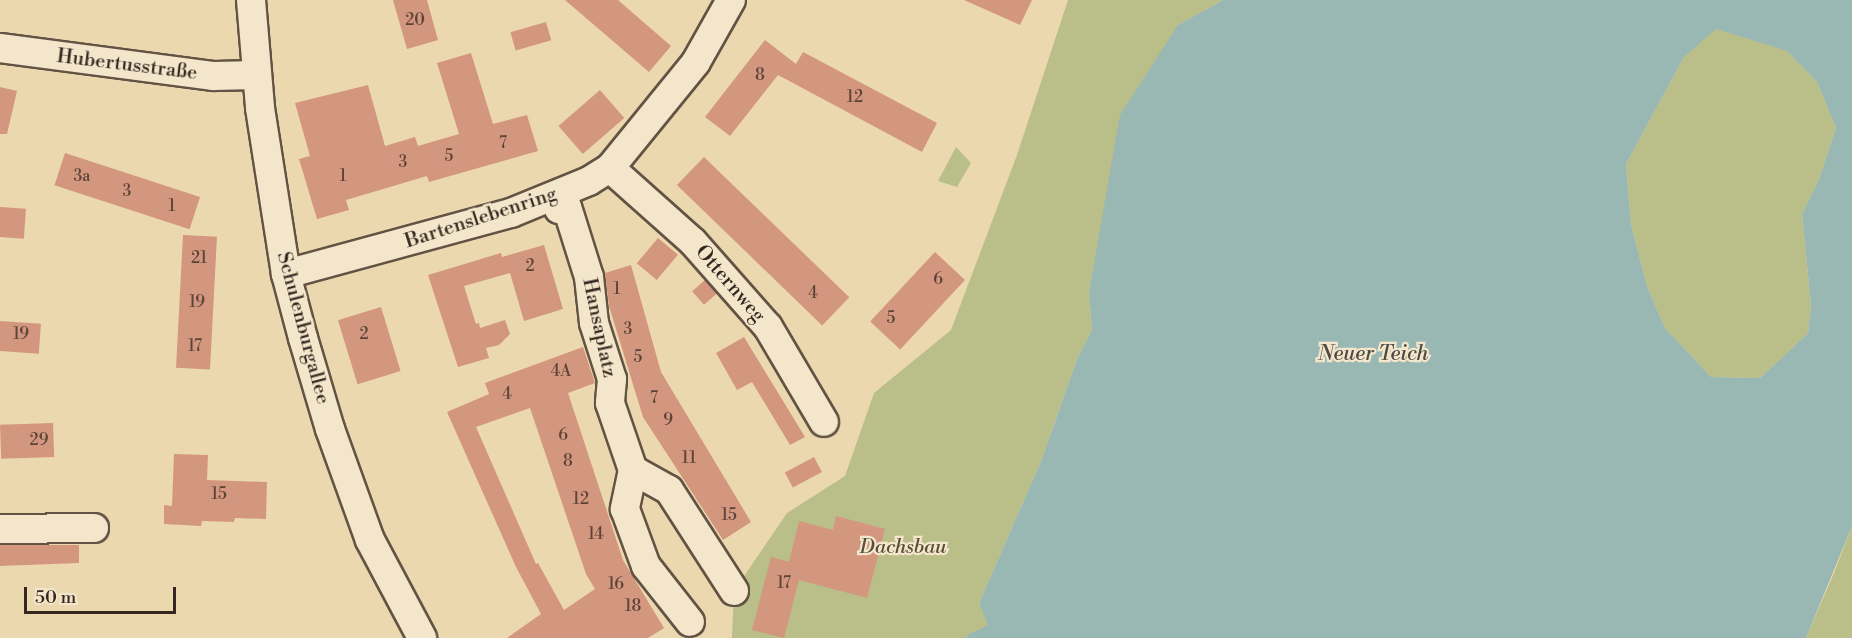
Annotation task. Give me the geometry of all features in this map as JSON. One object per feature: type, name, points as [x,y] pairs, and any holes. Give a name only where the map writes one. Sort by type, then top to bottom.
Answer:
[{"type":"street","name":"Schulenburgallee","points":[[251,0],[255,75],[286,274],[330,429],[370,540],[422,638]]},
{"type":"street","name":"Bartenslebenring","points":[[286,274],[511,213],[589,181],[610,168],[696,62],[731,0]]},
{"type":"street","name":"Hubertusstraße","points":[[0,48],[214,76],[255,75]]},
{"type":"street","name":"Otternweg","points":[[610,168],[693,242],[768,327],[824,422]]},
{"type":"street","name":"Hansaplatz","points":[[554,197],[559,209],[567,207],[590,277],[594,323],[612,379],[610,403],[633,470]]},
{"type":"street","points":[[690,622],[646,566],[625,509],[633,470],[669,490],[734,591]]},
{"type":"street","points":[[0,528],[94,528]]},
{"type":"green space","name":"Dachsbau","points":[[1068,0],[1223,0],[1178,25],[1099,239],[1089,292],[1092,330],[1077,359],[1042,459],[979,603],[989,625],[967,635],[966,638],[732,638],[734,591],[787,513],[845,476],[874,393],[951,330],[1017,155]]},
{"type":"green space","points":[[1716,28],[1787,51],[1817,82],[1836,128],[1819,179],[1802,214],[1811,306],[1808,333],[1760,378],[1711,377],[1665,328],[1647,286],[1631,224],[1626,164],[1684,57]]},
{"type":"green space","points":[[956,147],[971,163],[957,187],[938,181]]},
{"type":"green space","points":[[1852,526],[1852,638],[1806,638],[1834,573]]},
{"type":"water","name":"Neuer Teich","points":[[1223,0],[1852,0],[1852,526],[1806,638],[966,638],[967,635],[988,625],[979,603],[1042,459],[1077,359],[1092,330],[1089,292],[1120,115],[1178,25]],"holes":[[[1716,29],[1787,51],[1817,82],[1836,128],[1819,179],[1802,214],[1811,306],[1808,333],[1760,378],[1711,377],[1665,328],[1647,286],[1631,224],[1626,164],[1684,57]]]},
{"type":"building","points":[[393,0],[427,0],[438,40],[407,49]]},
{"type":"building","points":[[565,0],[618,0],[671,46],[649,72]]},
{"type":"building","points":[[964,0],[1032,0],[1020,25]]},
{"type":"building","points":[[546,22],[551,40],[516,50],[510,32]]},
{"type":"building","points":[[765,40],[796,64],[803,52],[937,123],[922,152],[778,75],[730,136],[705,117]]},
{"type":"building","points":[[471,53],[493,124],[527,115],[538,151],[429,182],[427,176],[346,200],[349,210],[317,219],[299,159],[310,156],[295,103],[368,85],[385,146],[415,137],[418,146],[459,134],[437,63]]},
{"type":"building","points":[[0,87],[17,91],[7,134],[0,134]]},
{"type":"building","points":[[600,90],[624,118],[583,154],[558,126]]},
{"type":"building","points":[[65,153],[200,197],[190,229],[54,185]]},
{"type":"building","points":[[704,157],[849,297],[822,325],[677,185]]},
{"type":"building","points":[[0,207],[26,209],[24,239],[0,237]]},
{"type":"building","points":[[183,235],[217,237],[210,370],[176,368]]},
{"type":"building","points":[[658,238],[678,255],[657,280],[637,263]]},
{"type":"building","points":[[544,245],[563,309],[524,321],[510,273],[464,286],[476,324],[479,323],[480,328],[505,320],[510,334],[499,345],[486,348],[489,358],[458,367],[428,275],[501,253],[502,257]]},
{"type":"building","points":[[935,252],[965,280],[900,349],[870,321]]},
{"type":"building","points":[[631,265],[661,372],[751,522],[723,540],[643,417],[609,306],[605,273]]},
{"type":"building","points":[[705,280],[717,294],[704,305],[692,291]]},
{"type":"building","points":[[381,307],[401,371],[358,384],[338,320]]},
{"type":"building","points":[[0,321],[41,324],[39,354],[0,351]]},
{"type":"building","points":[[744,337],[805,437],[790,445],[752,382],[737,390],[716,353]]},
{"type":"building","points":[[583,347],[595,383],[568,393],[623,560],[664,628],[648,638],[507,638],[541,614],[516,567],[447,412],[489,394],[485,383]],"holes":[[[530,408],[586,574],[595,589],[564,610],[538,563],[536,564],[476,427]]]},
{"type":"building","points":[[53,423],[54,457],[1,459],[0,425]]},
{"type":"building","points":[[174,454],[208,455],[207,480],[267,482],[266,519],[235,518],[234,522],[202,521],[201,526],[164,524],[164,505],[172,506]]},
{"type":"building","points":[[814,457],[822,472],[793,488],[785,472]]},
{"type":"building","points":[[836,516],[885,529],[867,598],[799,580],[784,638],[752,630],[771,557],[789,562],[799,521],[833,530]]},
{"type":"building","points":[[0,545],[79,545],[79,563],[0,566]]}]
